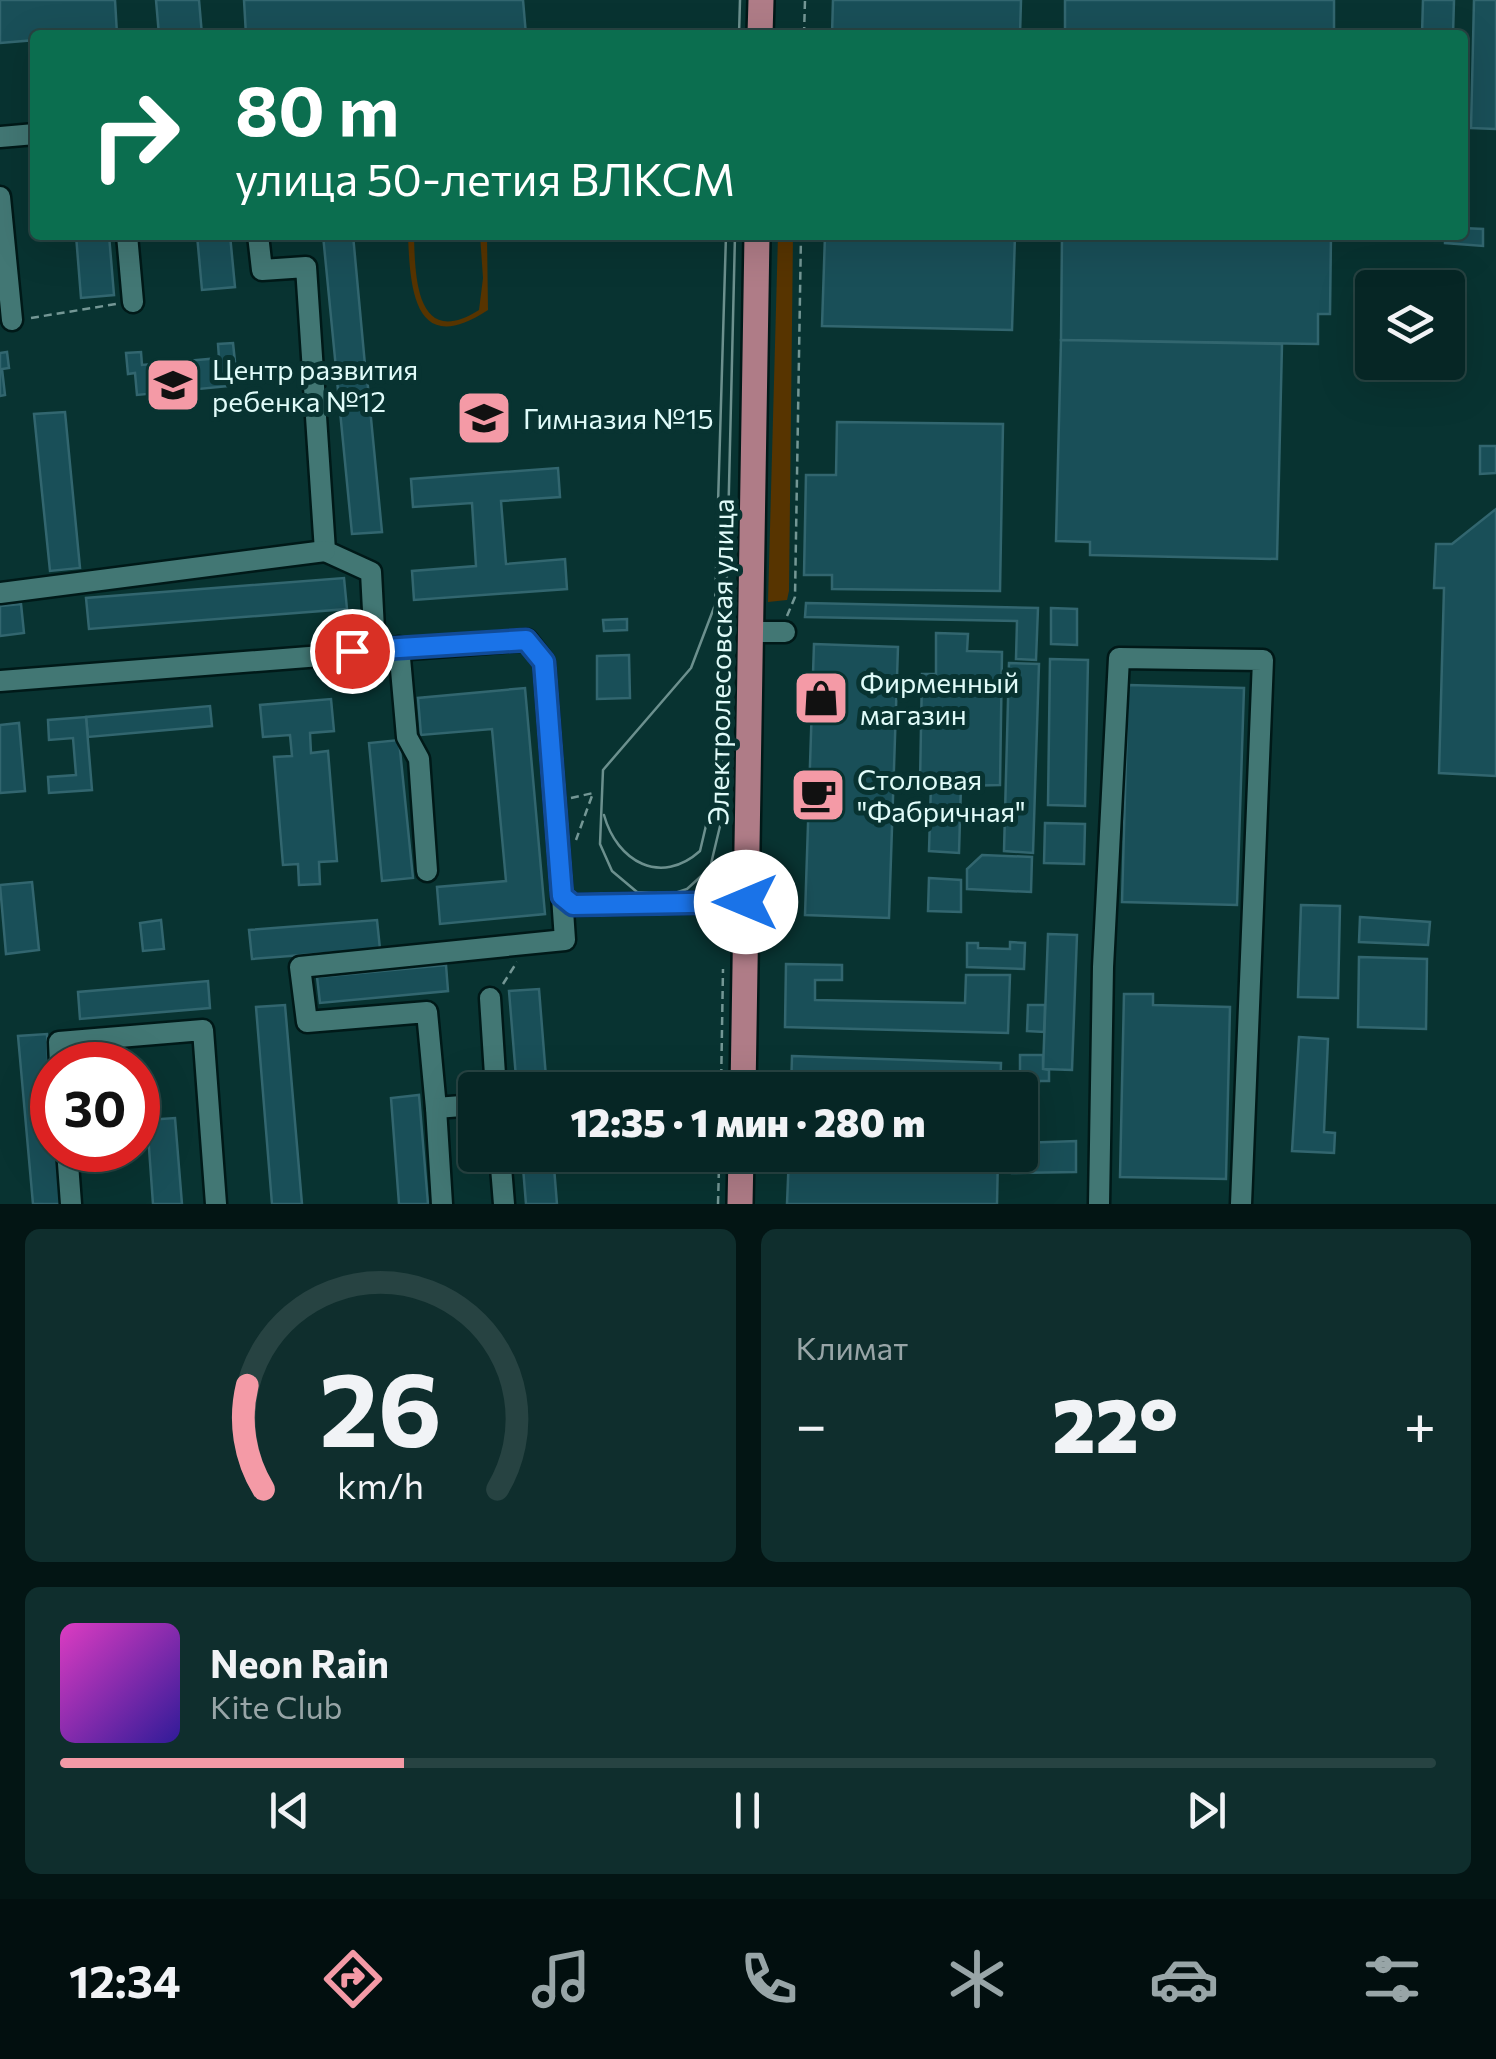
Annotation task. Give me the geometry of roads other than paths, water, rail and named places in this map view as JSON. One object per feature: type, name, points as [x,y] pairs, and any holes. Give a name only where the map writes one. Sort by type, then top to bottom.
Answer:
[{"type":"main road","points":[[760,30],[761,0]]},
{"type":"main road","name":"Электролесовская улица","points":[[743,1072],[757,240]]},
{"type":"main road","points":[[740,1204],[741,1172]]},
{"type":"street","points":[[0,138],[30,135]]},
{"type":"street","points":[[0,197],[12,320]]},
{"type":"street","points":[[127,240],[133,302]]},
{"type":"street","points":[[259,240],[262,270],[306,268],[325,552]]},
{"type":"street","points":[[0,592],[325,552],[371,572],[375,649]]},
{"type":"street","points":[[750,632],[785,632]]},
{"type":"street","points":[[0,681],[526,640],[544,662],[565,940],[300,967],[307,1022],[427,1012],[442,1204]]},
{"type":"street","points":[[398,647],[407,736],[419,759],[427,871]]},
{"type":"street","points":[[1099,1204],[1104,967],[1120,658],[1263,660],[1240,1204]]},
{"type":"street","points":[[562,896],[573,905],[746,902]]},
{"type":"street","points":[[490,998],[495,1072]]},
{"type":"street","points":[[58,1042],[203,1030],[216,1204]]},
{"type":"street","points":[[436,1108],[458,1106]]},
{"type":"street","points":[[69,1172],[71,1204]]},
{"type":"street","points":[[501,1172],[504,1204]]},
{"type":"tram line","points":[[739,30],[740,0]]},
{"type":"tram line","points":[[726,240],[715,605],[691,668],[603,770],[600,844],[612,871],[637,892],[672,894],[687,889],[710,868],[721,822],[735,240]]},
{"type":"tram line","points":[[604,815],[619,845],[642,864],[656,867],[670,867],[700,851],[708,817]]},
{"type":"place","name":"Центр развития ребенка №12","points":[[173,385]]},
{"type":"place","name":"Гимназия №15","points":[[484,418]]},
{"type":"place","name":"Фирменный магазин","points":[[821,698]]},
{"type":"place","name":"Столовая \"Фабричная\"","points":[[818,795]]}]
